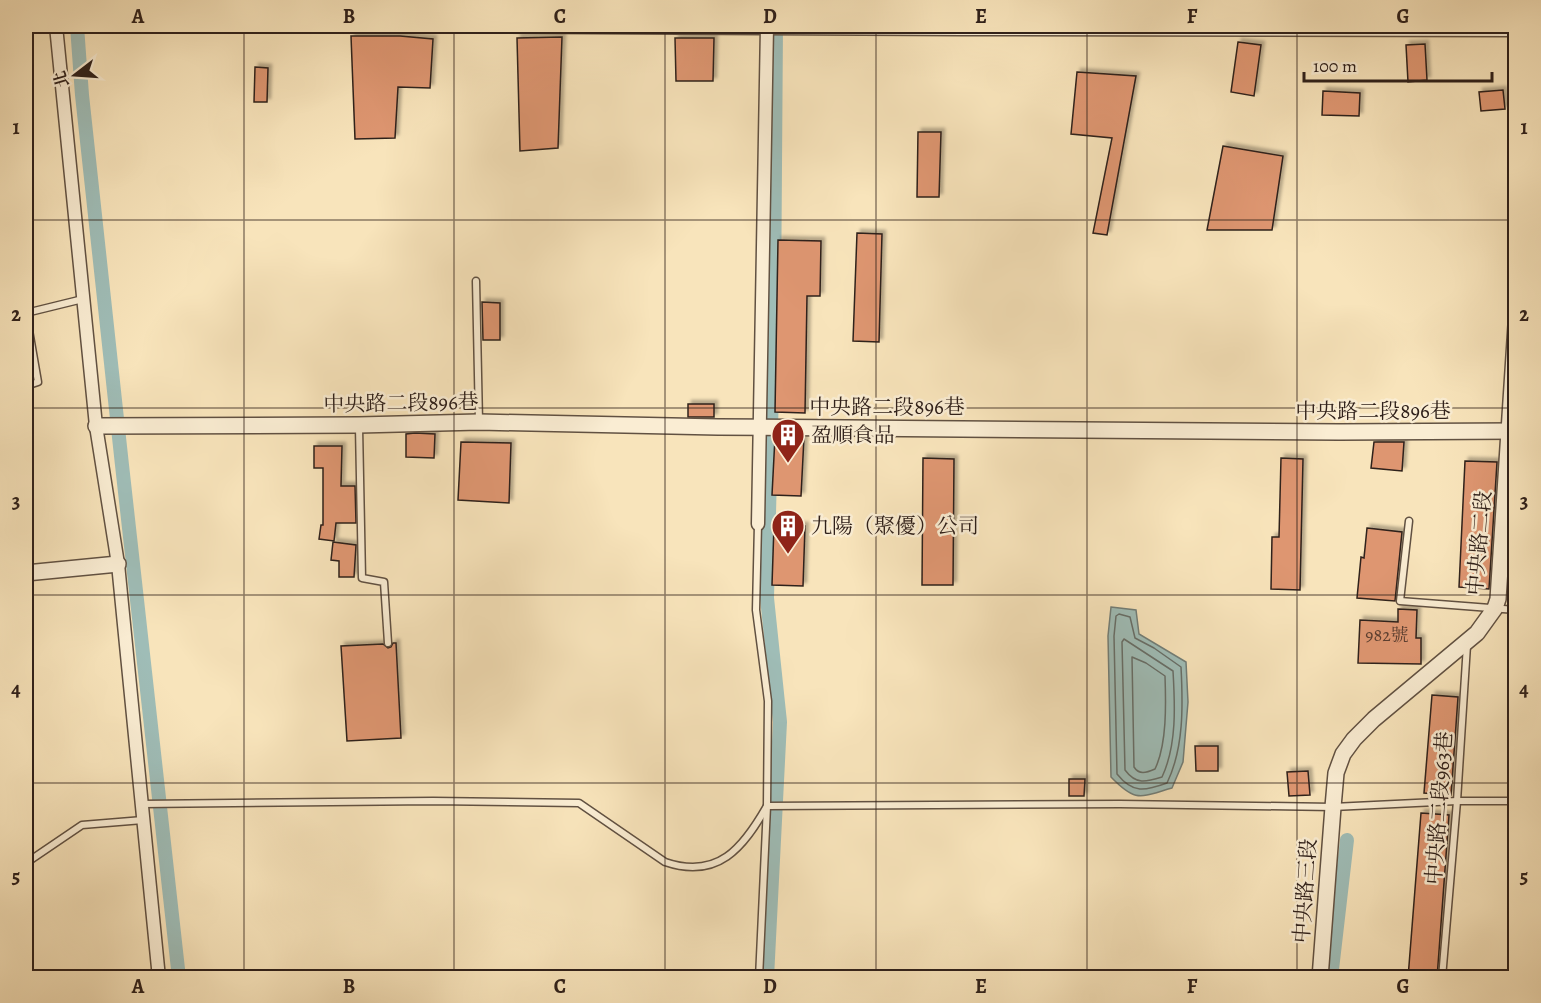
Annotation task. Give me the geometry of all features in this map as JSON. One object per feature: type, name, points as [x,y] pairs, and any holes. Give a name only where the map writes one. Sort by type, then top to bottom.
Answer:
[{"type":"street","points":[[56,26],[96,426],[118,564],[159,978]]},
{"type":"street","points":[[758,524],[766,28]]},
{"type":"street","name":"中央路二段","points":[[1332,807],[1336,773],[1343,754],[1354,739],[1374,719],[1477,633],[1495,608],[1498,599],[1512,432],[1515,325]]},
{"type":"street","name":"中央路二段896巷","points":[[96,426],[479,422],[759,428],[1512,432]]},
{"type":"street","points":[[26,573],[118,564]]},
{"type":"street","name":"中央路三段","points":[[1320,978],[1332,807]]},
{"type":"lane","points":[[56,26],[87,28],[1157,29],[1515,33]]},
{"type":"lane","points":[[476,281],[479,422]]},
{"type":"lane","points":[[26,386],[38,382],[26,313],[82,299]]},
{"type":"lane","points":[[358,425],[362,578],[384,582],[388,643]]},
{"type":"lane","points":[[1409,521],[1400,601],[1515,610]]},
{"type":"lane","points":[[758,524],[756,610],[768,701],[767,806],[759,978]]},
{"type":"lane","name":"中央路二段963巷","points":[[1442,978],[1467,642]]},
{"type":"lane","points":[[142,804],[433,801],[579,803],[664,862],[678,866],[697,867],[716,862],[742,845],[767,806]]},
{"type":"lane","points":[[767,806],[1120,804],[1332,807],[1456,801],[1515,801]]},
{"type":"lane","points":[[26,863],[82,825],[144,820]]},
{"type":"water","points":[[1111,607],[1136,610],[1139,634],[1186,662],[1188,702],[1183,762],[1172,788],[1139,796],[1127,791],[1111,777],[1108,636]]},
{"type":"building","points":[[351,36],[433,39],[430,88],[398,87],[395,138],[355,139]]},
{"type":"building","points":[[562,37],[558,148],[520,151],[517,38]]},
{"type":"building","points":[[675,38],[714,38],[713,81],[676,81]]},
{"type":"building","points":[[1238,42],[1261,45],[1254,96],[1231,92]]},
{"type":"building","points":[[1425,44],[1427,80],[1408,82],[1406,45]]},
{"type":"building","points":[[255,67],[268,68],[267,102],[254,102]]},
{"type":"building","points":[[1077,72],[1136,76],[1107,235],[1093,233],[1112,138],[1071,134]]},
{"type":"building","points":[[1503,90],[1505,109],[1481,111],[1479,92]]},
{"type":"building","points":[[1323,91],[1360,93],[1359,116],[1322,115]]},
{"type":"building","points":[[918,132],[941,132],[939,197],[917,197]]},
{"type":"building","points":[[1223,146],[1283,156],[1272,230],[1207,230]]},
{"type":"building","points":[[857,233],[882,234],[879,342],[853,341]]},
{"type":"building","points":[[778,240],[821,241],[820,296],[807,296],[805,413],[775,412]]},
{"type":"building","points":[[482,302],[500,303],[500,340],[483,340]]},
{"type":"building","points":[[688,404],[714,404],[714,417],[688,417]]},
{"type":"building","points":[[406,434],[435,434],[434,458],[406,457]]},
{"type":"building","name":"盈順食品","points":[[775,437],[804,437],[801,496],[772,495]]},
{"type":"building","points":[[461,442],[511,443],[509,503],[458,500]]},
{"type":"building","points":[[1374,442],[1404,442],[1402,471],[1371,468]]},
{"type":"building","points":[[314,446],[342,446],[341,486],[355,486],[356,523],[336,523],[334,541],[319,539],[321,525],[323,525],[323,468],[314,468]]},
{"type":"building","points":[[923,458],[954,459],[953,585],[922,585]]},
{"type":"building","points":[[1281,458],[1303,459],[1300,590],[1271,589],[1272,537],[1279,537]]},
{"type":"building","points":[[1465,461],[1497,462],[1489,589],[1459,587]]},
{"type":"building","name":"九陽（聚優）公司","points":[[774,525],[805,526],[803,586],[772,585]]},
{"type":"building","points":[[1367,528],[1402,532],[1395,601],[1357,598],[1361,557],[1364,558]]},
{"type":"building","points":[[333,542],[356,545],[354,577],[339,577],[339,561],[331,560]]},
{"type":"building","points":[[1398,609],[1417,610],[1416,638],[1421,638],[1421,664],[1358,663],[1360,620],[1398,622]]},
{"type":"building","points":[[396,643],[401,738],[347,741],[341,646],[383,644],[388,648]]},
{"type":"building","points":[[1432,695],[1458,697],[1451,795],[1424,793]]},
{"type":"building","points":[[1195,746],[1218,746],[1218,771],[1196,771]]},
{"type":"building","points":[[1308,771],[1310,795],[1289,796],[1287,772]]},
{"type":"building","points":[[1069,779],[1085,779],[1084,796],[1069,796]]},
{"type":"building","points":[[1421,813],[1449,815],[1437,978],[1408,978]]},
{"type":"waterway","points":[[77,26],[82,95],[179,978]]},
{"type":"waterway","points":[[767,978],[780,722],[767,598],[774,304],[776,26]]},
{"type":"waterway","points":[[1331,978],[1347,840]]},
{"type":"place","name":"盈順食品","points":[[788,464]]},
{"type":"place","name":"九陽（聚優）公司","points":[[788,555]]}]
